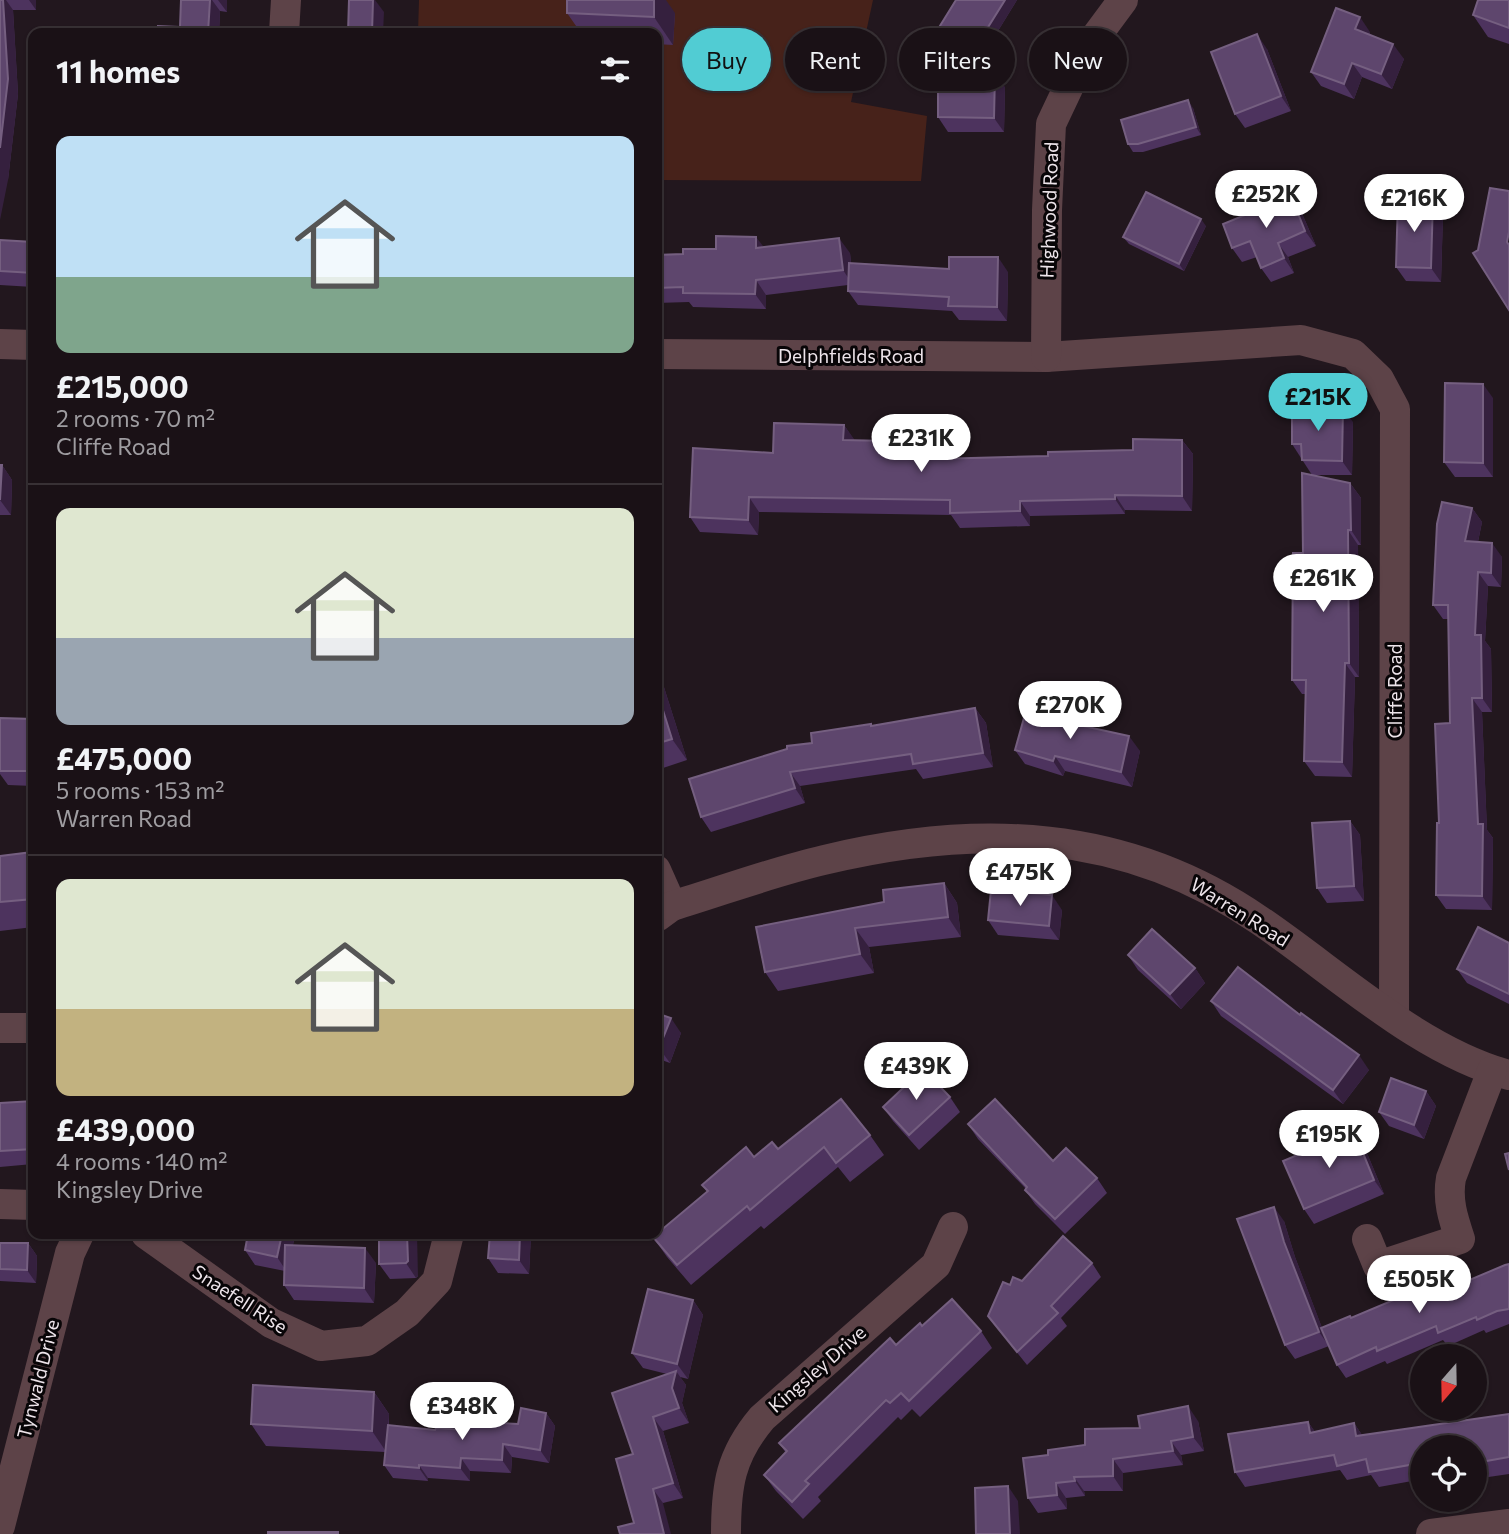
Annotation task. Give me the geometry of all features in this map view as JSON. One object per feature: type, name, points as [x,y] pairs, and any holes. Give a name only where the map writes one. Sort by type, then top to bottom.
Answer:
[{"type":"street","points":[[284,28],[286,0]]},
{"type":"street","name":"Highwood Road","points":[[1046,357],[1047,210],[1051,124],[1086,50],[1123,0]]},
{"type":"street","name":"Cliffe Road","points":[[1046,357],[1301,340],[1353,354],[1379,379],[1395,410],[1394,1016]]},
{"type":"street","points":[[0,344],[28,345]]},
{"type":"street","name":"Delphfields Road","points":[[662,354],[1046,357]]},
{"type":"street","name":"Warren Road","points":[[664,912],[822,860],[919,842],[977,837],[1057,841],[1126,857],[1193,880],[1259,919],[1394,1016],[1456,1055],[1500,1073],[1451,1178],[1449,1205],[1460,1239],[1378,1266],[1367,1239]]},
{"type":"street","points":[[0,1028],[28,1028]]},
{"type":"street","points":[[0,1204],[28,1205]]},
{"type":"street","name":"Kingsley Drive","points":[[726,1534],[728,1486],[738,1451],[746,1436],[762,1418],[936,1265],[953,1227]]},
{"type":"street","name":"Tynwald Drive","points":[[0,1526],[70,1253],[77,1239]]},
{"type":"street","name":"Snaefell Rise","points":[[153,1239],[271,1323],[321,1346],[367,1341],[407,1313],[438,1281],[448,1239]]},
{"type":"street","points":[[1431,1534],[1509,1524]]},
{"type":"shaded area","points":[[419,0],[873,0],[867,28],[785,28],[785,91],[853,91],[851,102],[927,116],[921,181],[662,180],[662,28],[418,28]]},
{"type":"building","points":[[0,0],[3,0],[8,79],[0,148]]},
{"type":"building","points":[[181,0],[210,0],[208,28],[158,28],[158,26],[180,27]]},
{"type":"building","points":[[349,0],[373,0],[372,28],[348,28]]},
{"type":"building","points":[[567,0],[654,0],[654,17],[567,13]]},
{"type":"building","points":[[956,0],[1005,0],[988,28],[939,28]]},
{"type":"building","points":[[1478,0],[1509,0],[1509,28],[1473,15]]},
{"type":"building","points":[[1336,8],[1360,17],[1355,29],[1393,44],[1381,74],[1352,63],[1344,84],[1311,72]]},
{"type":"building","points":[[1257,34],[1281,96],[1235,114],[1211,52]]},
{"type":"building","points":[[938,91],[995,91],[994,118],[938,117]]},
{"type":"building","points":[[1188,100],[1196,127],[1138,144],[1128,144],[1121,120]]},
{"type":"building","points":[[1490,188],[1509,191],[1509,310],[1473,253],[1478,250]]},
{"type":"building","points":[[1146,192],[1201,219],[1179,264],[1123,237]]},
{"type":"building","points":[[1291,196],[1305,231],[1278,243],[1284,258],[1261,268],[1250,241],[1232,248],[1223,224]]},
{"type":"building","points":[[1398,199],[1433,200],[1431,268],[1396,267]]},
{"type":"building","points":[[716,236],[756,237],[756,248],[839,238],[843,270],[756,280],[755,294],[683,293],[683,287],[662,288],[662,255],[683,254],[683,249],[716,249]]},
{"type":"building","points":[[0,240],[28,242],[28,273],[0,271]]},
{"type":"building","points":[[949,257],[998,257],[997,307],[948,306],[949,297],[848,291],[849,263],[949,269]]},
{"type":"building","points":[[1445,383],[1483,384],[1483,463],[1444,462]]},
{"type":"building","points":[[1292,407],[1343,408],[1342,461],[1302,460],[1301,444],[1292,444]]},
{"type":"building","points":[[774,423],[844,425],[843,440],[934,442],[934,459],[1048,456],[1048,452],[1133,450],[1133,439],[1182,440],[1182,496],[1115,495],[1115,499],[1020,501],[1020,511],[950,513],[950,500],[749,497],[748,520],[690,517],[693,448],[773,453]]},
{"type":"building","points":[[0,465],[2,465],[0,500]]},
{"type":"building","points":[[1302,473],[1350,483],[1349,663],[1345,663],[1342,762],[1304,761],[1306,680],[1292,680],[1293,553],[1303,553]]},
{"type":"building","points":[[1442,502],[1472,508],[1465,541],[1492,543],[1491,573],[1478,572],[1475,635],[1481,635],[1482,698],[1472,698],[1478,824],[1483,824],[1482,896],[1436,895],[1439,823],[1435,724],[1450,723],[1448,605],[1433,605],[1437,524]]},
{"type":"building","points":[[662,707],[672,739],[662,742]]},
{"type":"building","points":[[1027,707],[1066,718],[1065,722],[1129,736],[1121,772],[1055,756],[1053,761],[1015,750]]},
{"type":"building","points":[[975,708],[983,753],[913,764],[911,754],[790,772],[795,788],[701,817],[689,779],[787,749],[787,746],[812,743],[811,733],[871,726]]},
{"type":"building","points":[[0,718],[28,719],[28,771],[0,771]]},
{"type":"building","points":[[1350,821],[1354,886],[1317,888],[1312,823]]},
{"type":"building","points":[[28,853],[28,899],[0,902],[0,856]]},
{"type":"building","points":[[944,883],[948,917],[855,928],[860,954],[765,972],[756,927],[884,902],[883,890]]},
{"type":"building","points":[[991,890],[1052,895],[1049,926],[988,920]]},
{"type":"building","points":[[1478,927],[1509,943],[1509,994],[1457,969]]},
{"type":"building","points":[[1152,929],[1195,968],[1170,994],[1128,955]]},
{"type":"building","points":[[1238,967],[1300,1015],[1301,1013],[1359,1055],[1333,1090],[1211,1001]]},
{"type":"building","points":[[662,1015],[671,1018],[662,1040]]},
{"type":"building","points":[[923,1069],[950,1097],[909,1135],[883,1107]]},
{"type":"building","points":[[1391,1078],[1426,1091],[1414,1125],[1379,1112]]},
{"type":"building","points":[[841,1099],[870,1135],[836,1163],[824,1147],[750,1210],[747,1206],[677,1265],[655,1239],[662,1239],[662,1229],[708,1191],[702,1185],[746,1147],[754,1157],[772,1142],[778,1149]]},
{"type":"building","points":[[995,1099],[1053,1161],[1066,1148],[1097,1178],[1055,1219],[1025,1190],[1027,1187],[968,1124]]},
{"type":"building","points":[[28,1101],[28,1149],[0,1151],[0,1103]]},
{"type":"building","points":[[1354,1131],[1374,1180],[1304,1209],[1283,1161]]},
{"type":"building","points":[[1509,1153],[1509,1170],[1505,1154]]},
{"type":"building","points":[[1274,1207],[1284,1242],[1319,1332],[1285,1345],[1237,1219]]},
{"type":"building","points":[[1063,1236],[1092,1263],[1051,1306],[1058,1313],[1017,1352],[988,1316],[1003,1282],[1010,1285],[1013,1277],[1022,1281]]},
{"type":"building","points":[[247,1239],[281,1239],[277,1257],[245,1250]]},
{"type":"building","points":[[379,1239],[407,1239],[406,1263],[379,1264]]},
{"type":"building","points":[[490,1239],[520,1239],[519,1260],[488,1258]]},
{"type":"building","points":[[0,1243],[28,1243],[27,1270],[0,1269]]},
{"type":"building","points":[[285,1245],[365,1248],[364,1288],[284,1285]]},
{"type":"building","points":[[1509,1264],[1509,1309],[1477,1320],[1476,1317],[1438,1333],[1436,1326],[1377,1351],[1376,1347],[1337,1365],[1321,1328],[1410,1293],[1413,1300]]},
{"type":"building","points":[[648,1289],[693,1300],[677,1364],[632,1353]]},
{"type":"building","points":[[952,1299],[981,1331],[909,1401],[901,1393],[890,1403],[886,1400],[805,1481],[809,1484],[792,1502],[764,1475],[787,1451],[779,1443],[890,1338],[896,1345]]},
{"type":"building","points":[[676,1371],[672,1388],[679,1408],[653,1417],[673,1483],[653,1489],[664,1534],[620,1534],[618,1527],[634,1523],[616,1459],[633,1454],[612,1393]]},
{"type":"building","points":[[253,1385],[374,1392],[372,1431],[251,1424]]},
{"type":"building","points":[[1188,1406],[1193,1437],[1171,1441],[1173,1451],[1113,1459],[1113,1476],[1074,1477],[1075,1481],[1056,1483],[1057,1495],[1028,1498],[1023,1458],[1048,1455],[1048,1450],[1085,1445],[1085,1429],[1140,1428],[1138,1416]]},
{"type":"building","points":[[521,1408],[546,1413],[540,1450],[503,1444],[502,1460],[461,1458],[460,1468],[384,1465],[388,1425],[465,1430],[466,1421],[518,1424]]},
{"type":"building","points":[[1509,1414],[1509,1457],[1487,1461],[1487,1435],[1410,1435],[1410,1465],[1369,1472],[1366,1459],[1337,1466],[1334,1455],[1235,1472],[1228,1434],[1308,1422],[1310,1433],[1354,1423],[1356,1436],[1460,1421],[1488,1421],[1488,1417]]},
{"type":"building","points":[[1008,1486],[1010,1534],[976,1534],[975,1488]]},
{"type":"building","points":[[338,1532],[338,1534],[268,1534]]}]
